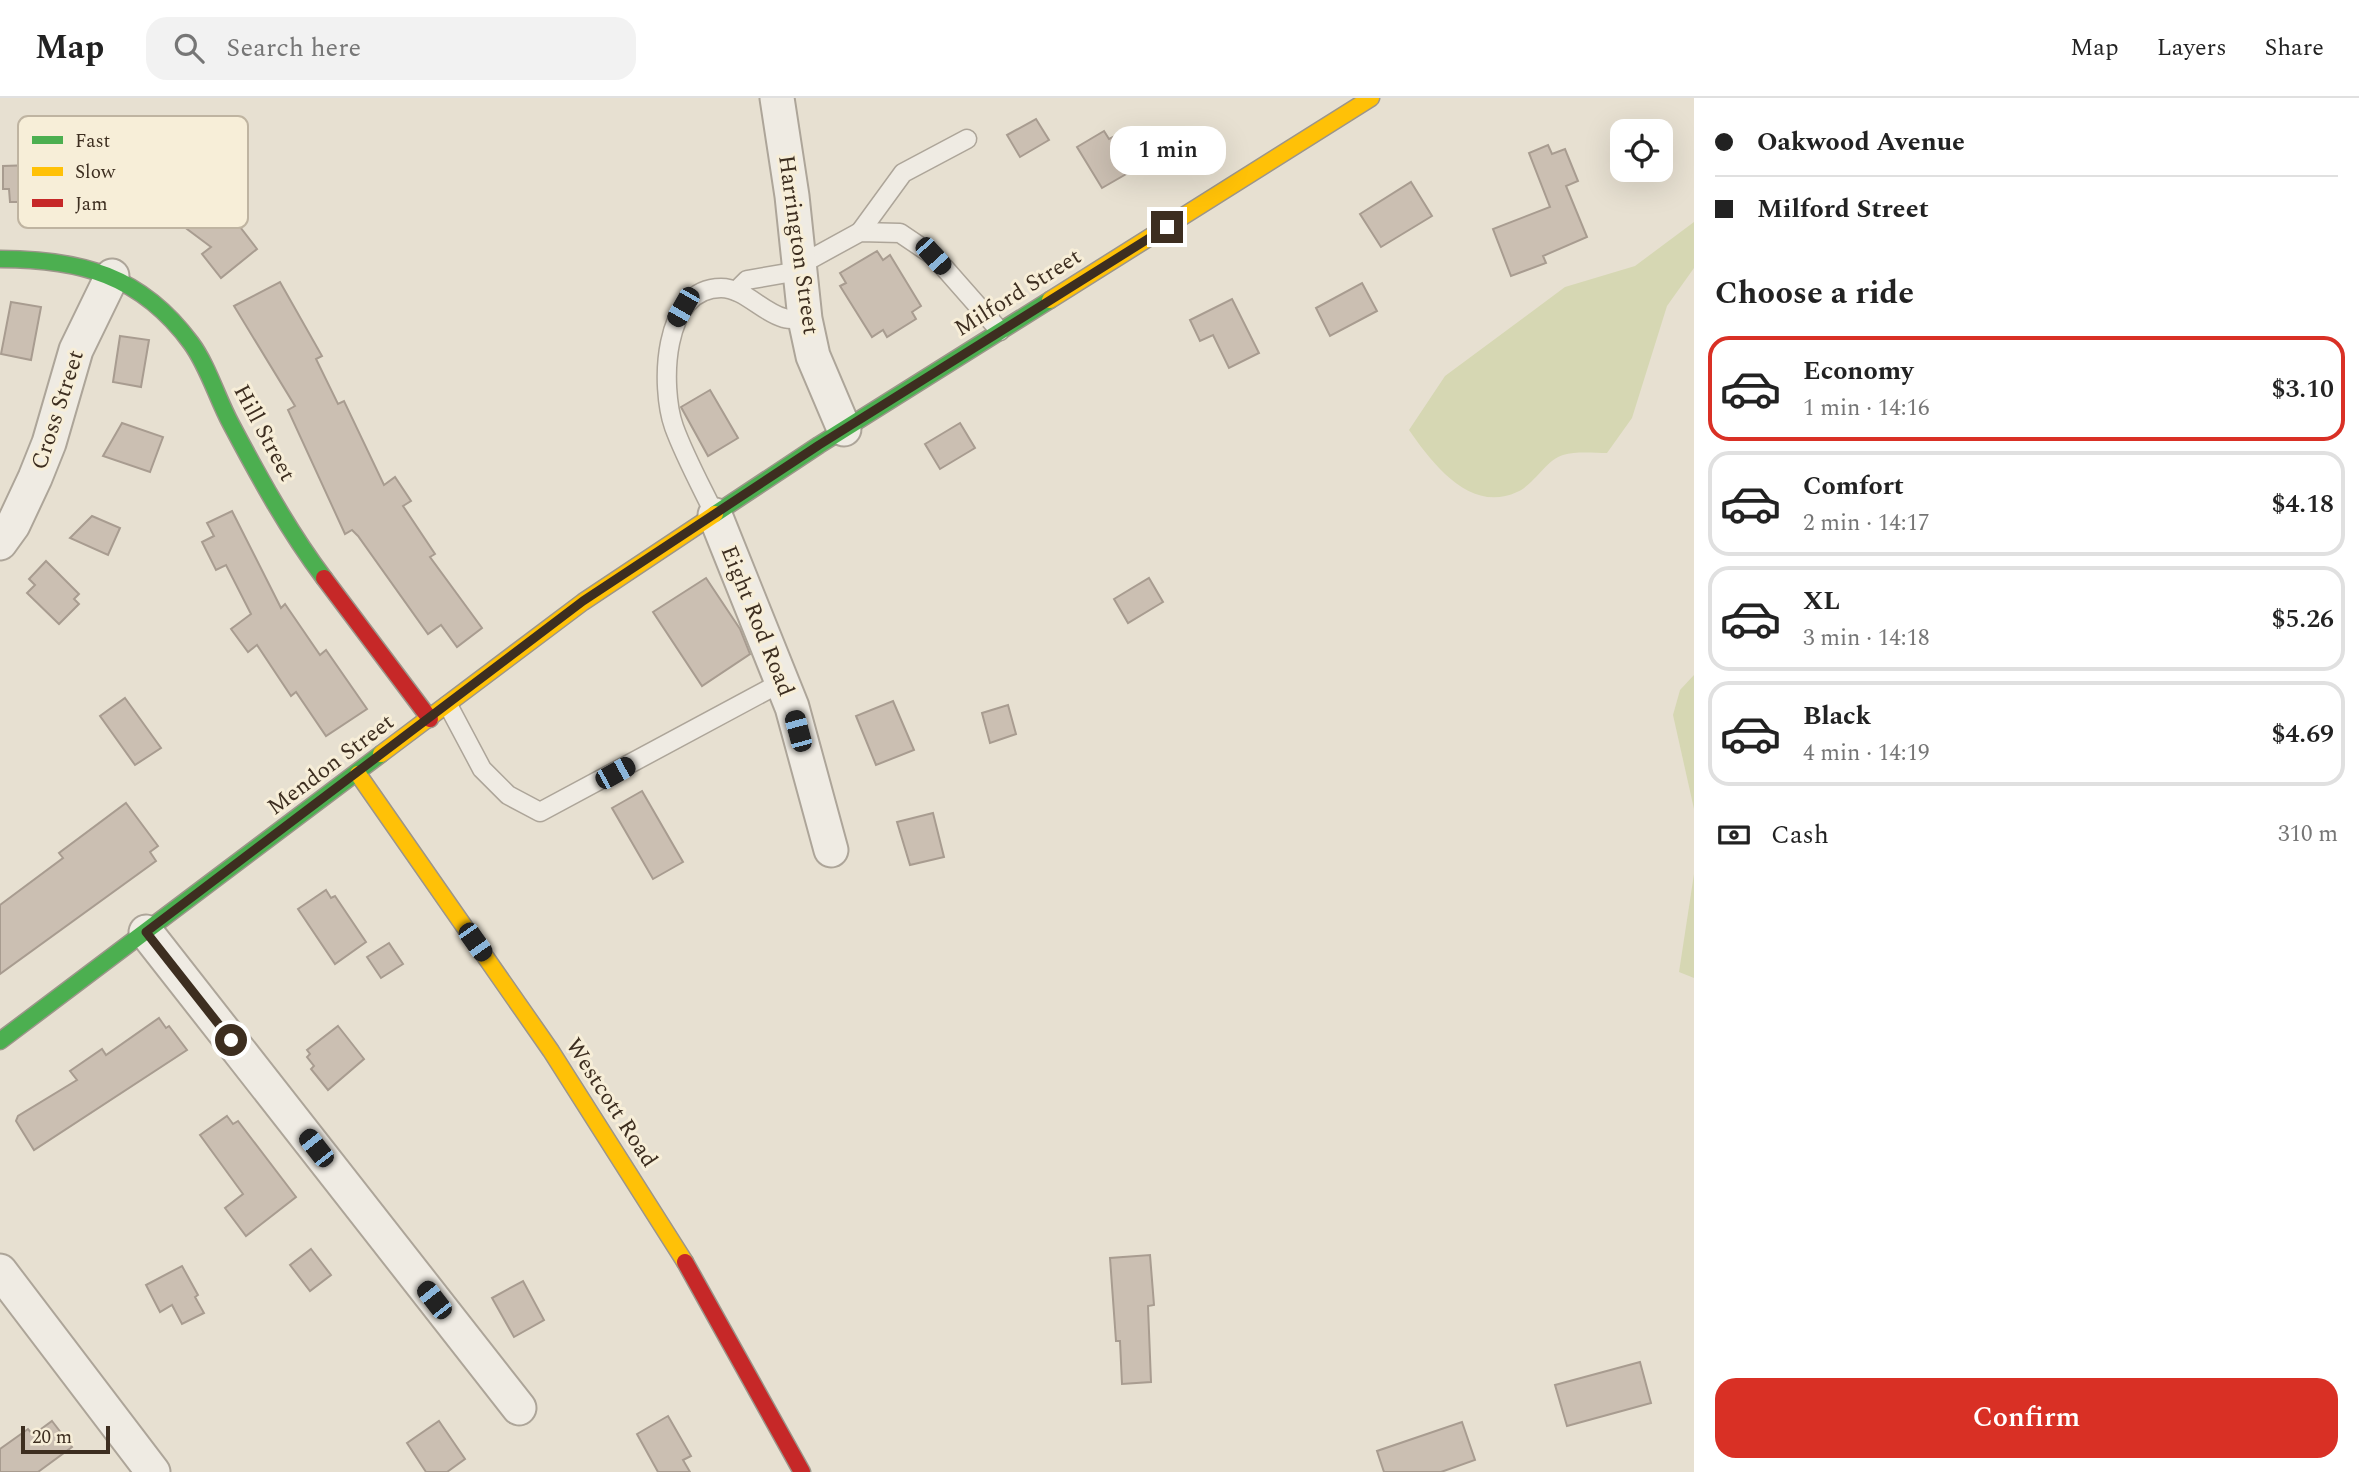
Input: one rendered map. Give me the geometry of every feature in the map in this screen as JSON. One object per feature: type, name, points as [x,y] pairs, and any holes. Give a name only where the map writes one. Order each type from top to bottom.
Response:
[{"type":"main road","name":"Milford Street","points":[[703,522],[844,429],[1371,98]]},
{"type":"main road","name":"Hill Street","points":[[0,259],[41,259],[74,264],[112,275],[138,290],[167,316],[192,344],[230,422],[296,541],[430,719]]},
{"type":"main road","name":"Mendon Street","points":[[0,1041],[358,774],[583,601],[703,522]]},
{"type":"main road","name":"Westcott Road","points":[[358,774],[520,1004],[660,1221],[746,1367],[802,1472]]},
{"type":"street","name":"Harrington Street","points":[[777,98],[792,196],[805,319],[813,356],[844,429]]},
{"type":"street","name":"Cross Street","points":[[0,543],[13,525],[35,478],[49,443],[76,349],[112,275]]},
{"type":"street","name":"Eight Rod Road","points":[[703,522],[792,707],[831,850]]},
{"type":"street","points":[[146,932],[519,1408]]},
{"type":"street","points":[[0,1271],[153,1472]]},
{"type":"lane","points":[[736,291],[747,280],[799,269],[860,232],[903,173],[967,139]]},
{"type":"lane","points":[[860,232],[901,233],[912,240],[933,256],[1000,331]]},
{"type":"lane","points":[[703,522],[667,396],[669,345],[676,320],[692,298],[721,288],[736,291],[784,319],[805,319]]},
{"type":"lane","points":[[448,705],[482,769],[508,795],[540,812],[782,682]]},
{"type":"green space","points":[[1694,222],[1694,268],[1667,306],[1632,418],[1607,453],[1563,455],[1551,462],[1523,489],[1500,497],[1468,491],[1441,470],[1409,430],[1445,376],[1565,287],[1635,266]]},
{"type":"green space","points":[[1694,675],[1694,809],[1673,715],[1680,690]]},
{"type":"green space","points":[[1694,874],[1694,978],[1679,972]]},
{"type":"building","points":[[1036,119],[1049,140],[1020,157],[1007,135]]},
{"type":"building","points":[[1104,131],[1109,139],[1115,136],[1135,169],[1102,188],[1077,147]]},
{"type":"building","points":[[1548,145],[1552,154],[1565,149],[1578,181],[1566,186],[1587,237],[1543,256],[1546,263],[1511,276],[1493,229],[1550,207],[1529,153]]},
{"type":"building","points":[[3,166],[18,166],[18,202],[10,202],[9,189],[3,189]]},
{"type":"building","points":[[1411,182],[1432,216],[1381,247],[1360,214]]},
{"type":"building","points":[[186,228],[241,228],[257,249],[221,278],[202,254],[211,247]]},
{"type":"building","points":[[877,251],[883,260],[890,255],[921,306],[912,312],[916,319],[887,337],[883,330],[872,337],[840,286],[846,283],[840,273]]},
{"type":"building","points":[[280,282],[322,356],[316,359],[338,404],[344,401],[384,485],[395,477],[411,501],[403,506],[435,554],[430,557],[482,628],[457,647],[441,625],[428,634],[358,536],[352,530],[345,534],[288,410],[295,406],[234,306]]},
{"type":"building","points":[[1362,283],[1377,311],[1330,336],[1316,308]]},
{"type":"building","points":[[1232,299],[1259,353],[1229,368],[1213,335],[1200,341],[1190,320]]},
{"type":"building","points":[[11,302],[41,307],[31,360],[1,354]]},
{"type":"building","points":[[120,336],[149,340],[141,387],[113,382]]},
{"type":"building","points":[[710,390],[738,438],[708,456],[681,407]]},
{"type":"building","points":[[122,423],[163,437],[150,472],[103,456]]},
{"type":"building","points":[[960,423],[975,448],[940,469],[925,444]]},
{"type":"building","points":[[232,511],[281,608],[285,604],[320,655],[326,650],[367,709],[326,736],[296,692],[291,696],[257,645],[248,652],[231,629],[251,614],[226,565],[216,570],[202,542],[214,536],[207,523]]},
{"type":"building","points":[[92,516],[120,528],[108,555],[70,538]]},
{"type":"building","points":[[46,561],[79,594],[74,599],[79,604],[59,624],[27,593],[35,585],[29,579]]},
{"type":"building","points":[[706,578],[740,629],[750,654],[702,686],[653,612]]},
{"type":"building","points":[[1149,578],[1163,602],[1128,623],[1114,599]]},
{"type":"building","points":[[125,698],[161,748],[135,765],[100,716]]},
{"type":"building","points":[[893,701],[914,750],[876,765],[856,716]]},
{"type":"building","points":[[1008,705],[1016,734],[990,743],[982,713]]},
{"type":"building","points":[[642,791],[683,862],[653,879],[612,808]]},
{"type":"building","points":[[126,803],[158,846],[150,852],[156,861],[0,974],[0,905],[63,858],[59,853]]},
{"type":"building","points":[[933,813],[944,857],[910,865],[897,822]]},
{"type":"building","points":[[326,890],[331,898],[335,896],[366,942],[335,964],[298,909]]},
{"type":"building","points":[[389,943],[403,964],[381,978],[367,957]]},
{"type":"building","points":[[159,1018],[166,1028],[169,1026],[187,1050],[34,1150],[16,1121],[18,1116],[77,1080],[70,1071],[102,1049],[106,1055]]},
{"type":"building","points":[[338,1026],[364,1059],[328,1090],[311,1069],[314,1066],[307,1057],[310,1054],[307,1050]]},
{"type":"building","points":[[227,1116],[233,1124],[238,1121],[296,1197],[246,1236],[225,1208],[243,1194],[200,1135]]},
{"type":"building","points":[[311,1249],[331,1275],[310,1291],[290,1265]]},
{"type":"building","points":[[1150,1255],[1154,1305],[1148,1306],[1151,1382],[1122,1384],[1110,1258]]},
{"type":"building","points":[[182,1266],[198,1295],[195,1297],[204,1313],[182,1324],[172,1305],[160,1312],[146,1285]]},
{"type":"building","points":[[523,1281],[544,1320],[514,1337],[492,1298]]},
{"type":"building","points":[[1640,1362],[1651,1403],[1567,1426],[1555,1385]]},
{"type":"building","points":[[668,1416],[691,1456],[683,1460],[690,1472],[658,1472],[637,1434]]},
{"type":"building","points":[[52,1421],[72,1447],[38,1472],[0,1472],[0,1449],[28,1429],[33,1435]]},
{"type":"building","points":[[439,1421],[465,1459],[447,1472],[426,1472],[407,1443]]},
{"type":"building","points":[[1462,1422],[1475,1460],[1441,1472],[1384,1472],[1377,1451]]},
{"type":"traffic: fast","points":[[0,259],[57,263],[107,276],[151,301],[172,320],[197,352],[263,483],[324,578]]},
{"type":"traffic: fast","points":[[715,514],[819,445],[1050,300]]},
{"type":"traffic: fast","points":[[0,1041],[381,754]]},
{"type":"traffic: slow","points":[[1050,300],[1371,98]]},
{"type":"traffic: slow","points":[[381,754],[583,602],[715,514]]},
{"type":"traffic: slow","points":[[358,774],[551,1051],[685,1262]]},
{"type":"traffic: jam","points":[[324,578],[430,719]]},
{"type":"traffic: jam","points":[[685,1262],[802,1472]]},
{"type":"route","points":[[231,1040],[146,932],[583,601],[819,445],[1167,227]]}]
